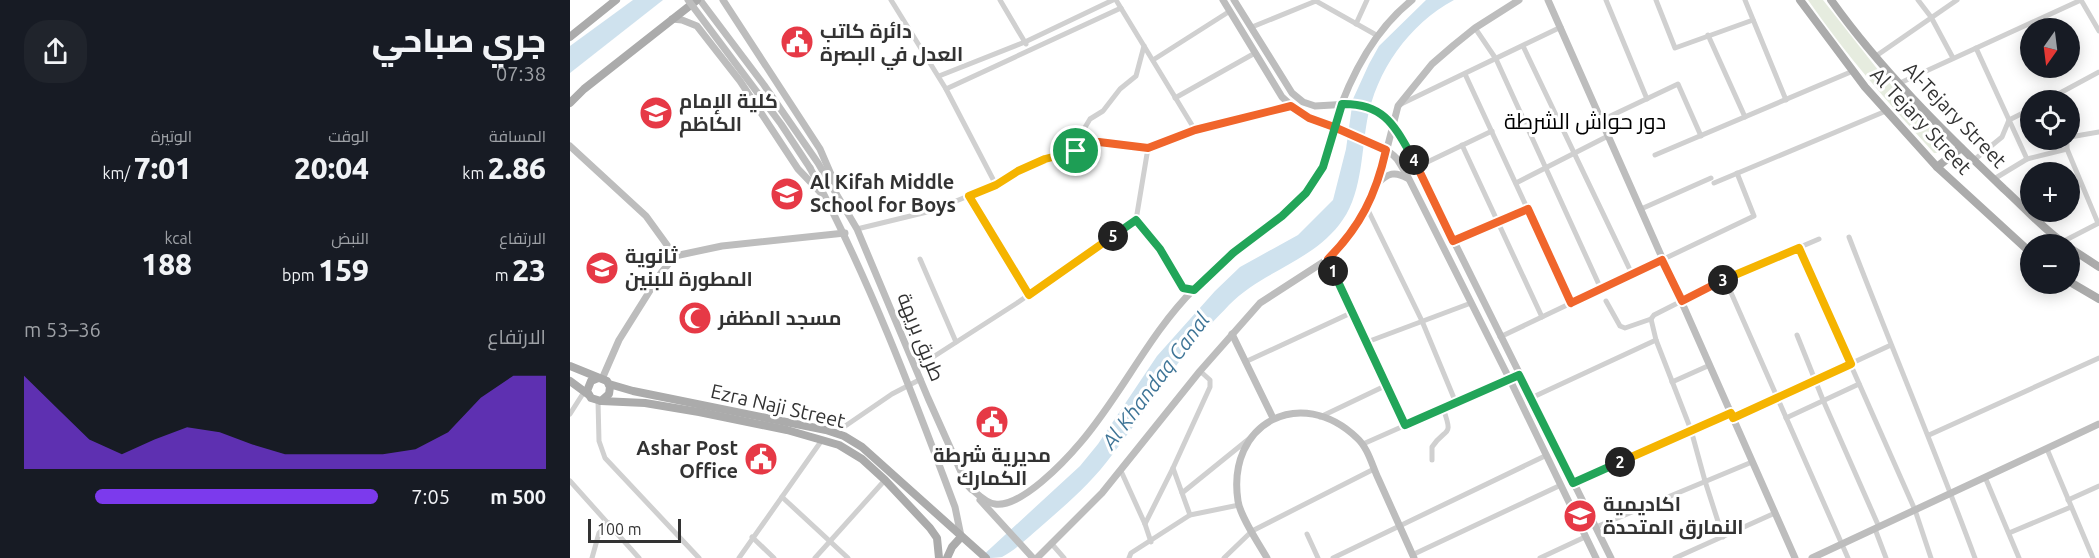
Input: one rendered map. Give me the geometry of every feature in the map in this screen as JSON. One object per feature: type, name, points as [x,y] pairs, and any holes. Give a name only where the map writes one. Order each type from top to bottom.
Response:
[{"type":"main road","points":[[570,37],[616,0]]},
{"type":"main road","name":"طريق بريهة","points":[[688,0],[781,124],[810,168],[845,233],[908,385],[955,507],[962,537]]},
{"type":"main road","points":[[570,103],[584,89],[699,0]]},
{"type":"main road","name":"طريق بريهة","points":[[699,0],[764,85],[837,192],[857,228],[969,487],[1035,558]]},
{"type":"main road","points":[[723,0],[820,149],[835,181],[837,192]]},
{"type":"main road","points":[[1223,0],[1282,98],[1309,118],[1386,150],[1396,158],[1409,179],[1510,380],[1596,558]]},
{"type":"main road","points":[[1234,0],[1297,98],[1315,106],[1346,104],[1379,111],[1392,124],[1417,167],[1611,558]]},
{"type":"main road","points":[[969,487],[994,504],[1018,499],[1043,480],[1083,440],[1145,351],[1194,290],[1233,253],[1282,216],[1306,193],[1323,167],[1334,127],[1346,104],[1356,72],[1378,36],[1412,0]]},
{"type":"main road","points":[[1035,558],[1121,471],[1200,370],[1260,303],[1328,259],[1350,235],[1367,208],[1375,187],[1398,106],[1432,64],[1475,28],[1520,0]]},
{"type":"main road","points":[[1548,0],[1795,558]]},
{"type":"main road","name":"Al Tejary Street","points":[[1800,0],[1853,71],[1936,167],[2020,242]]},
{"type":"main road","name":"Al-Tejary Street","points":[[1831,0],[1876,56],[1961,148],[2054,234]]},
{"type":"main road","points":[[672,19],[697,26],[740,81],[798,169],[827,199]]},
{"type":"main road","points":[[1245,36],[1253,29]]},
{"type":"main road","points":[[570,146],[646,216],[675,255]]},
{"type":"main road","points":[[1936,167],[1961,148]]},
{"type":"main road","points":[[1375,187],[1387,174],[1395,173],[1409,179]]},
{"type":"main road","points":[[570,381],[599,401],[609,394],[603,380],[619,340],[675,255],[722,246],[845,233]]},
{"type":"main road","name":"Al-Tejary Street","points":[[2080,254],[2099,267]]},
{"type":"main road","points":[[2080,288],[2099,299]]},
{"type":"main road","points":[[1232,334],[1273,418]]},
{"type":"main road","name":"Ezra Naji Street","points":[[570,366],[633,391],[835,433],[862,447],[986,558]]},
{"type":"main road","points":[[586,393],[589,384],[603,380]]},
{"type":"main road","name":"Ezra Naji Street","points":[[599,401],[645,403],[692,411],[787,430],[839,445],[856,455],[885,480],[935,534],[939,558]]},
{"type":"main road","points":[[1267,558],[1239,504],[1237,472],[1240,455],[1250,438],[1273,418],[1301,413],[1340,424],[1363,444],[1413,557]]},
{"type":"main road","points":[[1812,558],[2099,424]]},
{"type":"main road","points":[[947,558],[952,547],[962,537]]},
{"type":"street","points":[[891,0],[939,76],[996,185]]},
{"type":"street","points":[[999,0],[1029,50]]},
{"type":"street","points":[[939,76],[1025,42],[1115,0],[1195,130]]},
{"type":"street","points":[[1356,24],[1366,0]]},
{"type":"street","points":[[1606,0],[1647,99]]},
{"type":"street","points":[[1656,0],[1674,48],[1753,20]]},
{"type":"street","points":[[1745,0],[1786,100]]},
{"type":"street","points":[[1918,0],[1931,17],[1953,58]]},
{"type":"street","points":[[1876,56],[1957,0]]},
{"type":"street","points":[[1900,83],[2081,0],[2099,31]]},
{"type":"street","points":[[1253,29],[1314,1],[1319,1],[1378,36]]},
{"type":"street","points":[[946,89],[1121,8]]},
{"type":"street","points":[[1153,60],[1230,11]]},
{"type":"street","points":[[1398,106],[1561,27]]},
{"type":"street","points":[[1475,28],[1496,58],[1601,289]]},
{"type":"street","points":[[1708,35],[1745,117]]},
{"type":"street","points":[[1076,151],[1075,144],[1090,119],[1103,111],[1120,89],[1136,76],[1144,46]]},
{"type":"street","points":[[1523,46],[1632,274]]},
{"type":"street","points":[[1976,48],[2027,159]]},
{"type":"street","points":[[1176,98],[1255,53]]},
{"type":"street","points":[[1655,155],[1853,71]]},
{"type":"street","points":[[2072,90],[2099,72]]},
{"type":"street","points":[[1465,74],[1571,303]]},
{"type":"street","points":[[1602,120],[1678,84],[1701,136]]},
{"type":"street","points":[[857,228],[930,211],[996,185],[1018,171],[1045,159],[1099,142],[1148,148],[1195,130],[1291,106]]},
{"type":"street","points":[[1641,209],[1712,180],[1737,173],[1886,111]]},
{"type":"street","points":[[1974,160],[2001,136],[2009,120],[2020,114]]},
{"type":"street","points":[[1417,167],[1491,131]]},
{"type":"street","points":[[2080,136],[2099,132]]},
{"type":"street","points":[[1516,183],[1608,136]]},
{"type":"street","points":[[1462,145],[1542,317]]},
{"type":"street","points":[[916,368],[1029,295],[1136,220],[1148,148]]},
{"type":"street","points":[[1994,179],[2027,159],[2063,150]]},
{"type":"street","points":[[2067,150],[2098,223],[2080,235]]},
{"type":"street","points":[[1500,337],[1754,216],[1737,173]]},
{"type":"street","points":[[969,196],[1029,295]]},
{"type":"street","points":[[1367,208],[1422,321],[1456,403]]},
{"type":"street","points":[[1453,241],[1528,209]]},
{"type":"street","points":[[1136,220],[1160,249],[1183,288],[1194,290]]},
{"type":"street","points":[[1849,237],[1929,435],[1975,558]]},
{"type":"street","points":[[1606,301],[1623,328],[1651,319],[1654,315],[1725,279],[1819,239]]},
{"type":"street","points":[[1799,248],[1916,510],[1930,558]]},
{"type":"street","points":[[920,259],[956,342]]},
{"type":"street","points":[[1328,259],[1405,425]]},
{"type":"street","points":[[1725,279],[1848,558]]},
{"type":"street","points":[[1367,342],[1471,303]]},
{"type":"street","points":[[1245,362],[1353,312]]},
{"type":"street","points":[[1651,319],[1656,340],[1691,430],[1723,537]]},
{"type":"street","points":[[1797,335],[1877,528],[1886,558]]},
{"type":"street","points":[[1531,398],[1656,340]]},
{"type":"street","points":[[1573,483],[1691,430],[1732,416],[1815,381],[1891,345]]},
{"type":"street","points":[[1929,435],[2099,358]]},
{"type":"street","points":[[1672,382],[1710,365]]},
{"type":"street","points":[[1145,524],[1211,384],[1200,370]]},
{"type":"street","points":[[1363,444],[1519,375]]},
{"type":"street","points":[[835,433],[892,394],[921,379]]},
{"type":"street","points":[[1786,418],[1859,384]]},
{"type":"street","points":[[1320,417],[1387,385]]},
{"type":"street","points":[[570,414],[586,393]]},
{"type":"street","points":[[599,401],[598,434],[605,458],[699,558]]},
{"type":"street","points":[[1432,460],[1432,447],[1449,431],[1450,426],[1443,408]]},
{"type":"street","points":[[1182,493],[1250,438]]},
{"type":"street","points":[[739,558],[822,440]]},
{"type":"street","points":[[2047,448],[2092,556],[2099,550]]},
{"type":"street","points":[[1333,558],[1547,455]]},
{"type":"street","points":[[1596,527],[1752,462]]},
{"type":"street","points":[[1173,468],[1190,515]]},
{"type":"street","points":[[1224,558],[1252,531],[1374,469]]},
{"type":"street","points":[[1121,471],[1145,524],[1150,542]]},
{"type":"street","points":[[1986,477],[2019,558]]},
{"type":"street","points":[[815,558],[885,480]]},
{"type":"street","points":[[570,481],[639,558]]},
{"type":"street","points":[[1413,557],[1561,485]]},
{"type":"street","points":[[2068,500],[2099,486]]},
{"type":"street","points":[[782,498],[848,558]]},
{"type":"street","points":[[1129,558],[1131,553],[1190,515],[1239,504]]},
{"type":"street","points":[[2009,533],[2071,507]]},
{"type":"street","points":[[1675,558],[1775,513]]},
{"type":"street","points":[[592,558],[599,533],[609,523]]},
{"type":"street","points":[[1307,534],[1318,558]]},
{"type":"street","points":[[752,537],[774,558]]},
{"type":"street","points":[[1540,558],[1586,537]]},
{"type":"street","points":[[1051,543],[1064,558]]},
{"type":"street","points":[[1346,552],[1349,558]]},
{"type":"shaded area","points":[[1808,0],[1823,0],[1882,75],[1944,142],[1941,153],[1934,153],[1884,98]]},
{"type":"water","points":[[633,0],[663,0],[570,73],[570,46]]},
{"type":"water","name":"Al Khandaq Canal","points":[[1426,0],[1454,0],[1423,22],[1409,36],[1397,51],[1378,84],[1367,121],[1356,189],[1347,214],[1339,225],[1314,248],[1256,284],[1229,305],[1192,345],[1105,465],[1072,499],[1007,554],[1002,557],[980,558],[1080,466],[1098,444],[1157,356],[1215,291],[1240,267],[1298,235],[1333,200],[1346,149],[1353,99],[1369,64],[1379,46]]},
{"type":"place","name":"دائرة كاتب العدل في البصرة","points":[[797,42]]},
{"type":"place","name":"كلية الإمام الكاظم","points":[[656,113]]},
{"type":"place","name":"Al Kifah Middle School for Boys","points":[[787,194]]},
{"type":"place","name":"ثانوية المطورة للبنين","points":[[602,268]]},
{"type":"place","name":"مسجد المظفر","points":[[695,318]]},
{"type":"place","name":"مديرية شرطة الكمارك","points":[[992,422]]},
{"type":"place","name":"Ashar Post Office","points":[[761,459]]},
{"type":"place","name":"اكاديمية النمارق المتحدة","points":[[1580,516]]},
{"type":"district","name":"دور حواش الشرطة","points":[[1585,121]]},
{"type":"route","points":[[1076,151],[1045,159],[1018,171],[996,185],[969,196],[1029,295],[1136,220],[1160,249],[1183,288],[1194,290],[1233,253],[1282,216],[1306,193],[1323,167],[1334,127],[1342,104],[1350,104],[1379,111],[1387,117],[1417,167],[1453,241],[1528,209],[1571,303],[1662,260],[1682,301],[1725,279],[1799,248],[1851,364],[1733,418],[1731,413],[1573,483],[1519,375],[1405,425],[1328,259],[1350,235],[1367,208],[1382,168],[1386,150],[1334,127],[1309,118],[1291,106],[1195,130],[1148,148],[1099,142],[1076,151]]}]
